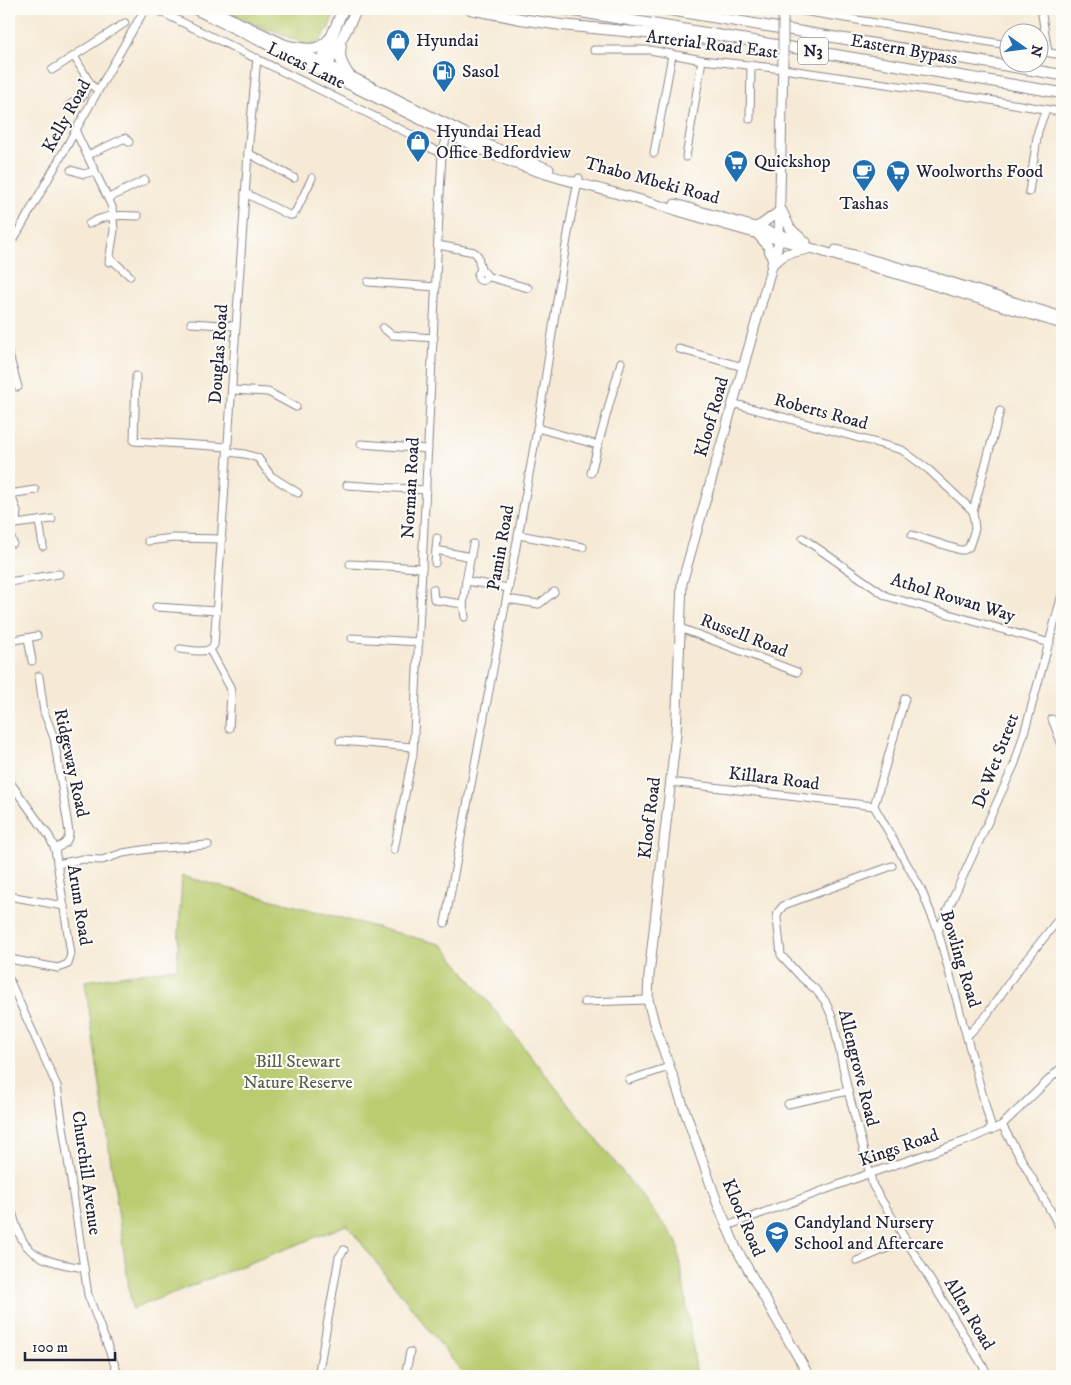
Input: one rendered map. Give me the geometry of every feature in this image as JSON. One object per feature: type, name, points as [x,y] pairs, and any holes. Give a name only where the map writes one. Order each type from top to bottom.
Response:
[{"type":"highway","points":[[343,9],[340,29],[340,58],[350,77]]},
{"type":"highway","points":[[284,45],[304,49],[320,47],[340,29],[357,9]]},
{"type":"highway","points":[[470,9],[561,25],[686,37],[759,41]]},
{"type":"highway","name":"Eastern Bypass","points":[[563,9],[1062,94]]},
{"type":"highway","name":"Eastern Bypass","points":[[664,9],[1062,75]]},
{"type":"highway","points":[[323,67],[340,29]]},
{"type":"main road","name":"Thabo Mbeki Road","points":[[194,9],[323,67],[449,130],[565,176],[934,281],[1011,306]]},
{"type":"main road","name":"Thabo Mbeki Road","points":[[211,9],[284,45],[323,67],[350,77],[499,158],[528,168],[565,176]]},
{"type":"main road","name":"Kloof Road","points":[[783,9],[780,238],[742,367],[685,571],[681,592],[676,734],[649,975],[648,1000],[669,1067],[717,1202],[736,1248],[809,1376]]},
{"type":"main road","points":[[781,208],[790,228],[808,245],[786,254],[772,263],[768,246],[756,231],[781,208]]},
{"type":"main road","points":[[1011,306],[1062,317]]},
{"type":"main road","points":[[1011,306],[1062,324]]},
{"type":"street","name":"Kelly Road","points":[[15,237],[145,9]]},
{"type":"street","name":"Lucas Lane","points":[[155,9],[416,137],[428,147],[442,153]]},
{"type":"street","points":[[791,9],[998,44]]},
{"type":"street","points":[[1040,9],[1042,22]]},
{"type":"street","points":[[52,70],[125,24]]},
{"type":"street","name":"Arterial Road East","points":[[594,50],[650,50],[702,60],[783,69],[1062,112]]},
{"type":"street","points":[[1048,52],[1062,55]]},
{"type":"street","points":[[654,153],[672,55]]},
{"type":"street","points":[[74,56],[91,85],[98,90]]},
{"type":"street","name":"Douglas Road","points":[[210,650],[214,645],[217,611],[245,193],[257,58]]},
{"type":"street","points":[[686,157],[702,60]]},
{"type":"street","points":[[750,119],[751,66]]},
{"type":"street","points":[[68,106],[83,96],[89,81]]},
{"type":"street","points":[[1029,192],[1038,131],[1046,109]]},
{"type":"street","name":"Norman Road","points":[[394,850],[413,747],[442,153],[449,130]]},
{"type":"street","points":[[76,132],[109,198],[114,215],[110,260],[130,276]]},
{"type":"street","points":[[88,155],[124,138],[130,142]]},
{"type":"street","points":[[248,153],[294,178]]},
{"type":"street","points":[[71,170],[84,174],[95,171]]},
{"type":"street","points":[[245,193],[289,215],[296,211],[312,178]]},
{"type":"street","points":[[109,198],[145,180]]},
{"type":"street","name":"Pamin Road","points":[[445,924],[538,428],[560,276],[578,180]]},
{"type":"street","points":[[89,224],[97,219],[114,215],[138,216]]},
{"type":"street","points":[[438,245],[474,252],[478,256],[483,274],[528,288]]},
{"type":"street","points":[[368,282],[436,287]]},
{"type":"street","points":[[191,323],[236,326]]},
{"type":"street","points":[[383,328],[392,335],[434,338]]},
{"type":"street","points":[[679,349],[742,367]]},
{"type":"street","points":[[9,355],[18,387]]},
{"type":"street","points":[[591,473],[621,362]]},
{"type":"street","points":[[136,376],[134,441],[228,450],[258,458],[272,476],[298,493]]},
{"type":"street","points":[[232,390],[268,392],[296,407]]},
{"type":"street","name":"Roberts Road","points":[[732,403],[902,450],[929,470],[973,511]]},
{"type":"street","points":[[912,535],[960,550],[967,550],[974,534],[973,511],[1000,411]]},
{"type":"street","points":[[538,428],[598,445]]},
{"type":"street","points":[[361,444],[428,449]]},
{"type":"street","points":[[347,485],[426,490]]},
{"type":"street","points":[[35,490],[10,496],[17,511],[13,525],[52,519]]},
{"type":"street","points":[[39,521],[43,546]]},
{"type":"street","points":[[9,533],[13,543]]},
{"type":"street","points":[[518,536],[583,547]]},
{"type":"street","points":[[148,540],[173,538],[222,539]]},
{"type":"street","points":[[435,562],[437,538]]},
{"type":"street","name":"Athol Rowan Way","points":[[803,538],[886,596],[1050,643]]},
{"type":"street","points":[[465,617],[463,604],[473,544]]},
{"type":"street","points":[[436,550],[471,556]]},
{"type":"street","points":[[350,564],[422,568]]},
{"type":"street","points":[[9,582],[59,574]]},
{"type":"street","points":[[466,581],[509,588]]},
{"type":"street","points":[[433,589],[434,599],[436,600],[463,604]]},
{"type":"street","points":[[507,599],[539,604],[554,592]]},
{"type":"street","name":"De Wet Street","points":[[938,931],[1014,763],[1050,643],[1062,595]]},
{"type":"street","points":[[156,607],[217,611]]},
{"type":"street","name":"Russell Road","points":[[680,628],[797,672]]},
{"type":"street","points":[[9,641],[37,636]]},
{"type":"street","points":[[28,638],[32,662]]},
{"type":"street","points":[[352,638],[419,642]]},
{"type":"street","points":[[180,649],[210,650],[230,687],[229,728]]},
{"type":"street","name":"Ridgeway Road","points":[[38,676],[44,712],[54,738],[69,832],[65,844],[55,849]]},
{"type":"street","points":[[874,806],[905,698]]},
{"type":"street","points":[[1052,720],[1062,746]]},
{"type":"street","points":[[340,741],[413,747]]},
{"type":"street","points":[[9,781],[49,836],[55,849]]},
{"type":"street","name":"Killara Road","points":[[670,782],[874,806]]},
{"type":"street","name":"Bowling Road","points":[[874,806],[921,889],[938,931],[992,1130]]},
{"type":"street","points":[[57,864],[84,859],[102,860],[123,853],[149,849],[208,845]]},
{"type":"street","name":"Arum Road","points":[[9,959],[58,968],[68,964],[71,954],[55,849]]},
{"type":"street","name":"Allengrove Road","points":[[866,1163],[848,1091],[834,1019],[825,1001],[816,990],[781,955],[777,918],[778,912],[784,905],[892,866]]},
{"type":"street","points":[[9,896],[64,906]]},
{"type":"street","points":[[967,1036],[980,1022],[983,1014],[990,1009],[1062,915]]},
{"type":"street","name":"Churchill Avenue","points":[[9,979],[57,1086],[91,1304],[119,1376]]},
{"type":"street","points":[[584,1002],[648,1000]]},
{"type":"street","points":[[629,1080],[669,1067]]},
{"type":"street","name":"Kings Road","points":[[727,1226],[992,1130],[1002,1125],[1062,1067]]},
{"type":"street","points":[[788,1104],[848,1091]]},
{"type":"street","points":[[1002,1125],[1062,1231]]},
{"type":"street","name":"Allen Road","points":[[866,1163],[868,1174],[877,1194],[989,1376]]},
{"type":"street","points":[[9,1200],[21,1238],[31,1250],[40,1256],[84,1268]]},
{"type":"street","points":[[858,1260],[906,1240]]},
{"type":"street","points":[[318,1376],[339,1257],[344,1250]]},
{"type":"street","points":[[405,1376],[410,1352]]},
{"type":"green space","points":[[222,9],[336,9],[329,27],[318,43],[308,46]]},
{"type":"green space","name":"Bill Stewart Nature Reserve","points":[[182,876],[443,945],[677,1241],[697,1376],[465,1376],[347,1225],[132,1309],[85,981],[177,968]]},
{"type":"place","name":"Hyundai","points":[[398,62]]},
{"type":"place","name":"Sasol","points":[[444,93]]},
{"type":"place","name":"Hyundai Head Office Bedfordview","points":[[418,163]]},
{"type":"place","name":"Quickshop","points":[[736,183]]},
{"type":"place","name":"Tashas","points":[[864,192]]},
{"type":"place","name":"Woolworths Food","points":[[898,193]]},
{"type":"place","name":"Candyland Nursery School and Aftercare","points":[[777,1254]]}]
